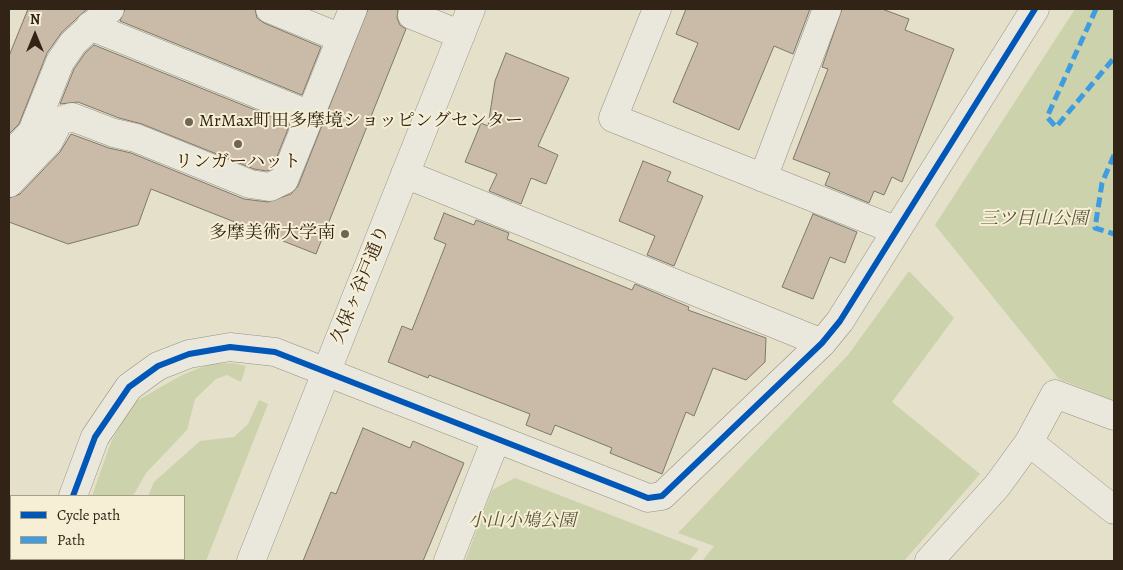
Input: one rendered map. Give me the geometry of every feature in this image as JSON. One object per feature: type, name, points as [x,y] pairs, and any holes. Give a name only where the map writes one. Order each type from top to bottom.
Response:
[{"type":"street","points":[[9,157],[32,132],[52,79],[73,43],[110,9]]},
{"type":"street","points":[[270,9],[341,38]]},
{"type":"street","points":[[9,182],[49,141],[59,121],[72,117],[114,134],[136,138],[250,184],[270,187],[284,180],[353,9]]},
{"type":"street","name":"久保ヶ谷戸通り","points":[[251,561],[471,9]]},
{"type":"street","points":[[657,9],[613,118],[895,230]]},
{"type":"street","points":[[763,178],[827,9]]},
{"type":"street","points":[[73,495],[95,437],[129,387],[158,366],[189,354],[230,347],[275,352],[648,498],[662,496],[822,343],[840,321],[895,230],[1035,9]]},
{"type":"street","points":[[412,15],[461,35]]},
{"type":"street","points":[[90,26],[310,114]]},
{"type":"street","points":[[52,79],[56,89],[63,98],[74,105],[116,122],[136,138]]},
{"type":"street","points":[[405,174],[822,343]]},
{"type":"street","points":[[929,561],[997,486],[1029,442],[1055,394],[1114,416]]},
{"type":"street","points":[[448,561],[496,439]]},
{"type":"street","points":[[1029,442],[1114,510]]},
{"type":"green space","name":"三ツ目山公園","points":[[1075,9],[1114,9],[1114,401],[1059,379],[935,225]]},
{"type":"green space","points":[[909,271],[954,318],[892,402],[980,474],[904,561],[702,561],[714,546],[678,533],[848,355]]},
{"type":"green space","points":[[233,363],[246,366],[241,382],[227,375],[216,379],[195,399],[187,430],[146,473],[134,495],[92,495],[111,442],[133,403],[182,375],[210,364]]},
{"type":"green space","points":[[259,400],[268,404],[206,561],[120,561],[185,560],[185,495],[148,495],[154,482],[200,441],[234,437],[248,424]]},
{"type":"green space","name":"小山小鳩公園","points":[[515,478],[699,549],[689,561],[465,561],[492,490]]},
{"type":"building","points":[[28,9],[87,9],[62,32],[47,53],[19,124],[9,134],[9,56]]},
{"type":"building","points":[[125,9],[255,9],[257,18],[264,23],[321,47],[302,95],[120,21]]},
{"type":"building","points":[[368,9],[398,9],[397,18],[400,25],[406,29],[316,254],[151,189],[138,225],[68,244],[9,222],[9,198],[20,194],[60,152],[71,134],[109,148],[131,153],[244,199],[268,202],[291,194],[298,186]]},
{"type":"building","points":[[686,9],[810,9],[793,54],[774,46],[739,130],[673,102],[698,43],[676,34]]},
{"type":"building","points":[[842,9],[882,9],[909,19],[905,30],[954,49],[902,182],[892,177],[884,195],[874,191],[869,203],[825,185],[830,173],[793,159],[828,69],[822,67]]},
{"type":"building","points":[[94,45],[290,124],[272,169],[267,171],[254,169],[142,124],[119,118],[78,102],[60,104],[74,69],[85,53]]},
{"type":"building","points":[[506,53],[569,78],[538,146],[558,155],[546,184],[531,178],[521,204],[489,191],[497,174],[465,162],[481,123],[488,126],[495,81]]},
{"type":"building","points":[[643,161],[671,172],[667,181],[703,196],[674,266],[647,255],[655,236],[619,221]]},
{"type":"building","points":[[444,213],[474,225],[476,220],[509,233],[507,239],[632,290],[635,284],[689,307],[688,310],[766,338],[765,362],[746,380],[713,368],[694,416],[686,412],[662,474],[610,453],[612,448],[555,425],[551,435],[526,425],[530,414],[429,375],[428,378],[388,362],[402,326],[412,330],[446,244],[434,239]]},
{"type":"building","points":[[813,214],[857,232],[845,263],[830,257],[813,299],[782,287]]},
{"type":"building","points":[[363,428],[410,448],[413,441],[464,463],[423,561],[303,561],[331,492],[336,494]]},
{"type":"marked path","points":[[1096,9],[1047,117],[1056,127],[1114,58]]},
{"type":"marked path","points":[[1114,155],[1102,183],[1095,228],[1114,234]]},
{"type":"cycle path","points":[[73,495],[95,437],[129,387],[158,366],[189,354],[230,347],[275,352],[648,498],[662,496],[822,343],[840,321],[1035,9]]},
{"type":"place","name":"MrMax町田多摩境ショッピングセンター","points":[[189,122]]},
{"type":"place","name":"リンガーハット","points":[[238,144]]},
{"type":"place","name":"多摩美術大学南","points":[[345,234]]}]
